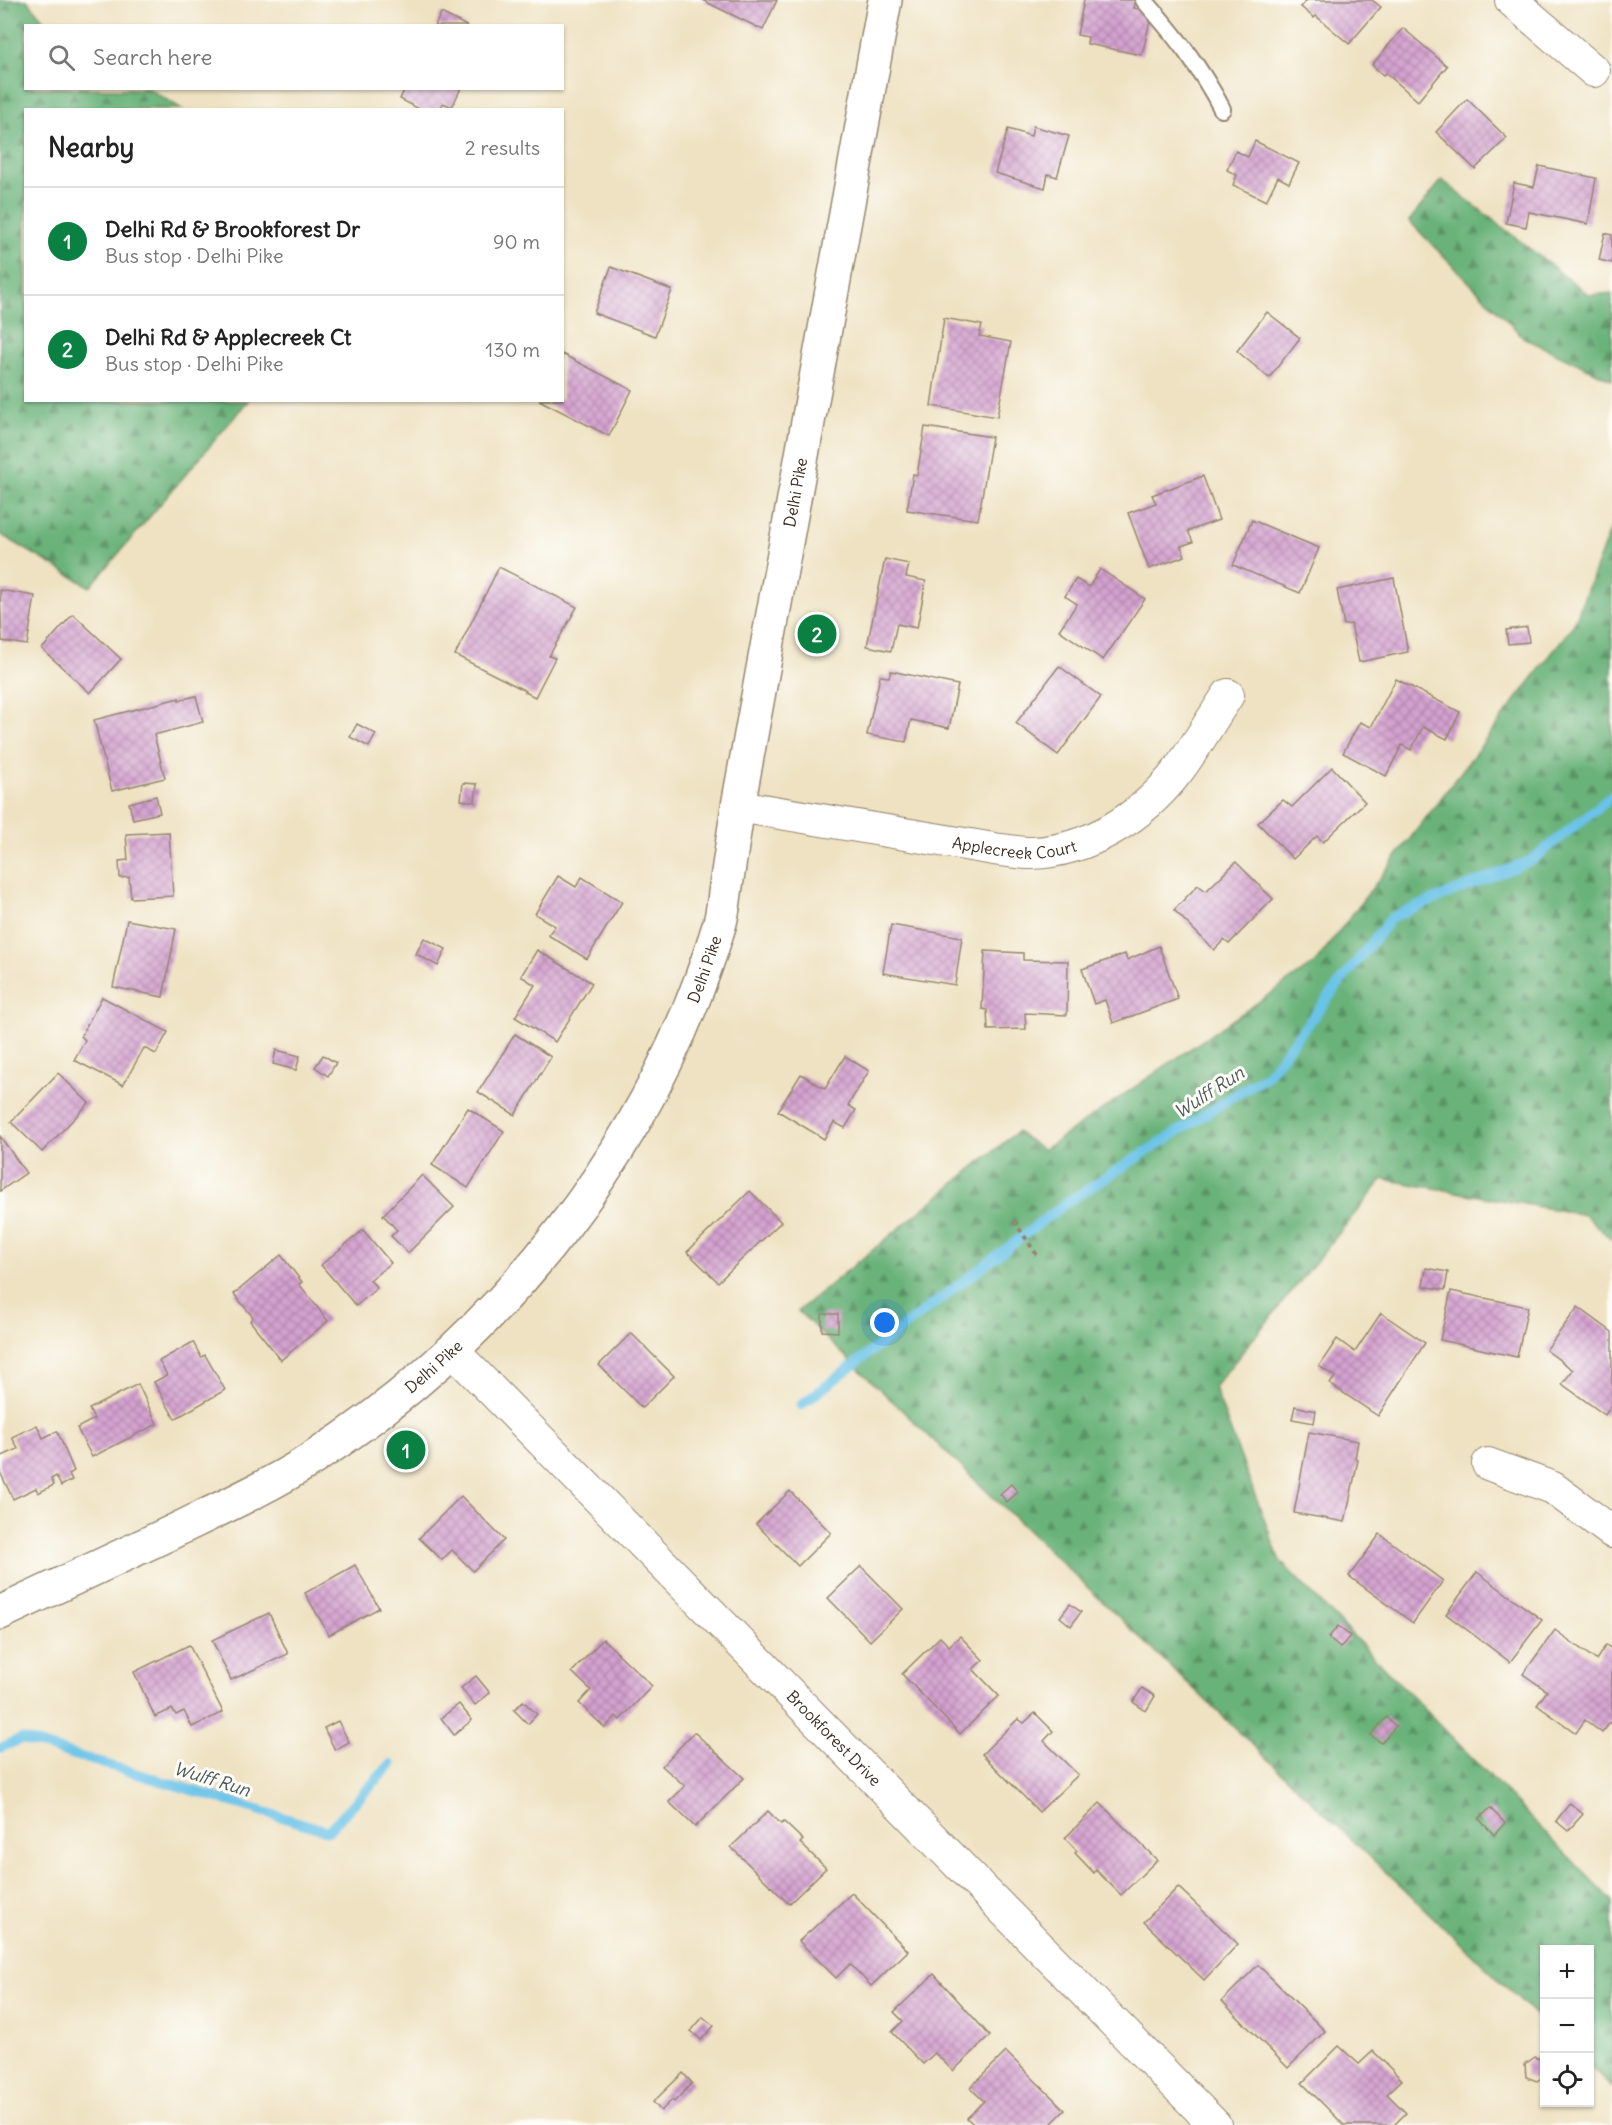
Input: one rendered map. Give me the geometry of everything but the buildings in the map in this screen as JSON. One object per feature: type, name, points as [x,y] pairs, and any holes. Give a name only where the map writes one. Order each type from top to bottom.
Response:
[{"type":"street","name":"Delhi Pike","points":[[0,1613],[247,1496],[312,1459],[390,1405],[478,1327],[546,1252],[606,1170],[657,1081],[692,1004],[720,923],[738,806],[885,0]]},
{"type":"street","points":[[1511,0],[1594,71]]},
{"type":"street","name":"Applecreek Court","points":[[738,806],[1000,850],[1032,853],[1064,849],[1094,839],[1134,815],[1176,773],[1228,695]]},
{"type":"street","name":"Brookforest Drive","points":[[453,1351],[1215,2125]]},
{"type":"street","points":[[1488,1464],[1553,1488],[1612,1532]]},
{"type":"lane","points":[[1144,0],[1182,44],[1207,80],[1222,109]]},
{"type":"path","points":[[1014,1221],[1039,1257]]},
{"type":"green space","points":[[0,0],[27,0],[47,24],[24,24],[24,90],[151,90],[180,108],[24,108],[24,402],[247,402],[90,587],[0,534]]},
{"type":"green space","points":[[1442,180],[1589,295],[1612,293],[1612,380],[1524,338],[1409,221]]},
{"type":"green space","points":[[1612,525],[1612,1240],[1585,1215],[1383,1179],[1214,1387],[1280,1561],[1612,1901],[1612,2087],[1594,2070],[1594,1945],[1540,1945],[1540,2019],[798,1311],[1017,1132],[1043,1150],[1315,963],[1574,624]]},
{"type":"waterway","name":"Wulff Run","points":[[801,1405],[1069,1201],[1267,1075],[1392,917],[1532,860],[1612,796]]},
{"type":"waterway","name":"Wulff Run","points":[[0,1748],[21,1739],[328,1831],[391,1764]]},
{"type":"place","name":"Delhi Rd & Applecreek Ct","points":[[817,634]]},
{"type":"place","name":"Delhi Rd & Brookforest Dr","points":[[406,1450]]}]
